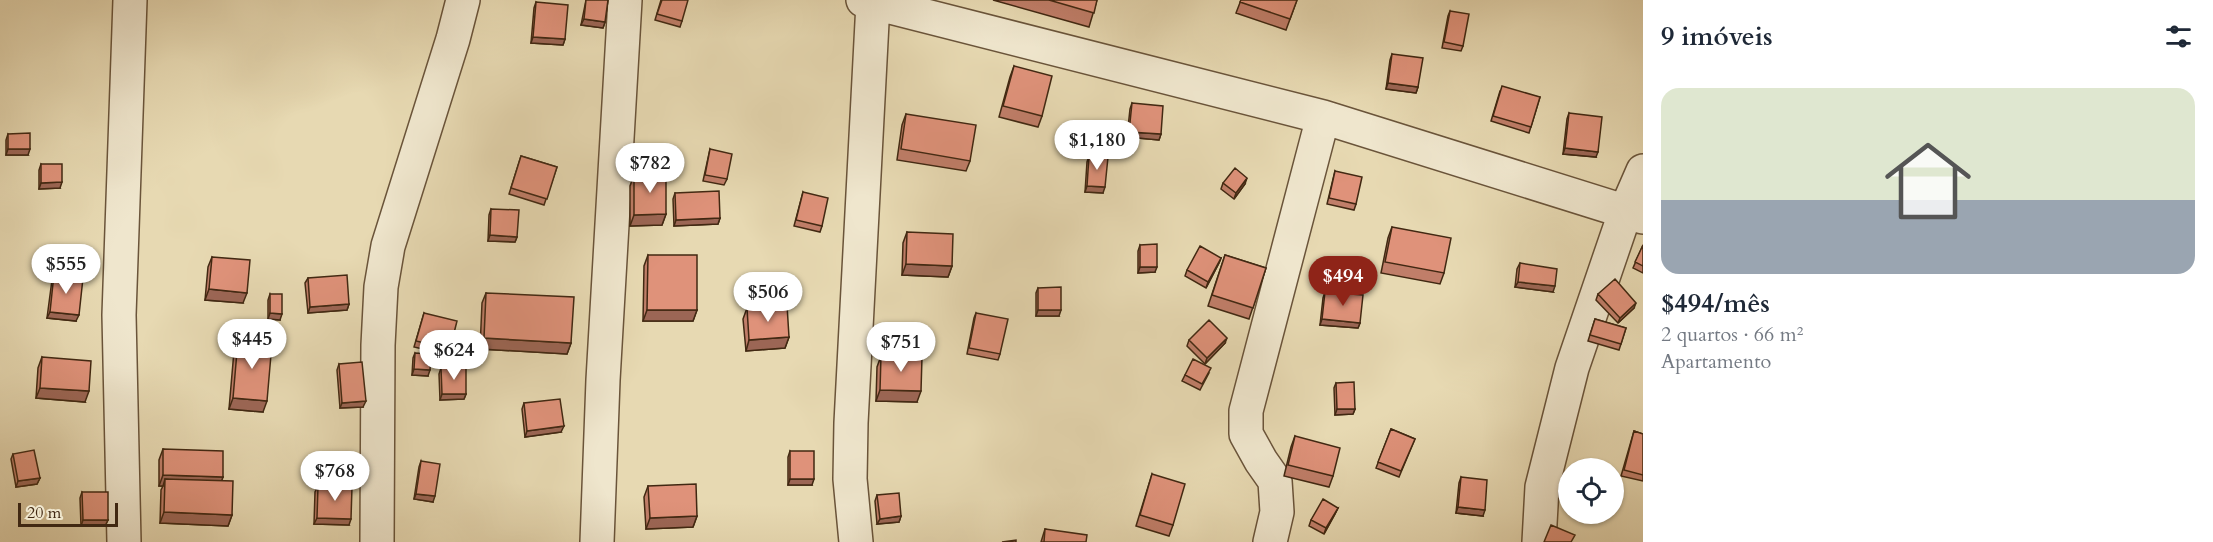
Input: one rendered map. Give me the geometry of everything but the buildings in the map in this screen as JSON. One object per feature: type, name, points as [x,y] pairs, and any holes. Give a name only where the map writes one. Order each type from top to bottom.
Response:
[{"type":"street","points":[[124,542],[119,315],[130,0]]},
{"type":"street","points":[[377,542],[378,345],[381,287],[388,246],[453,39],[463,0]]},
{"type":"street","points":[[597,542],[603,380],[625,0]]},
{"type":"street","points":[[856,542],[850,479],[850,423],[868,1],[1323,117],[1634,213]]},
{"type":"street","points":[[1270,542],[1277,512],[1275,481],[1246,434],[1246,411],[1323,117]]},
{"type":"street","points":[[1539,542],[1542,487],[1572,368],[1634,213],[1643,171]]}]
